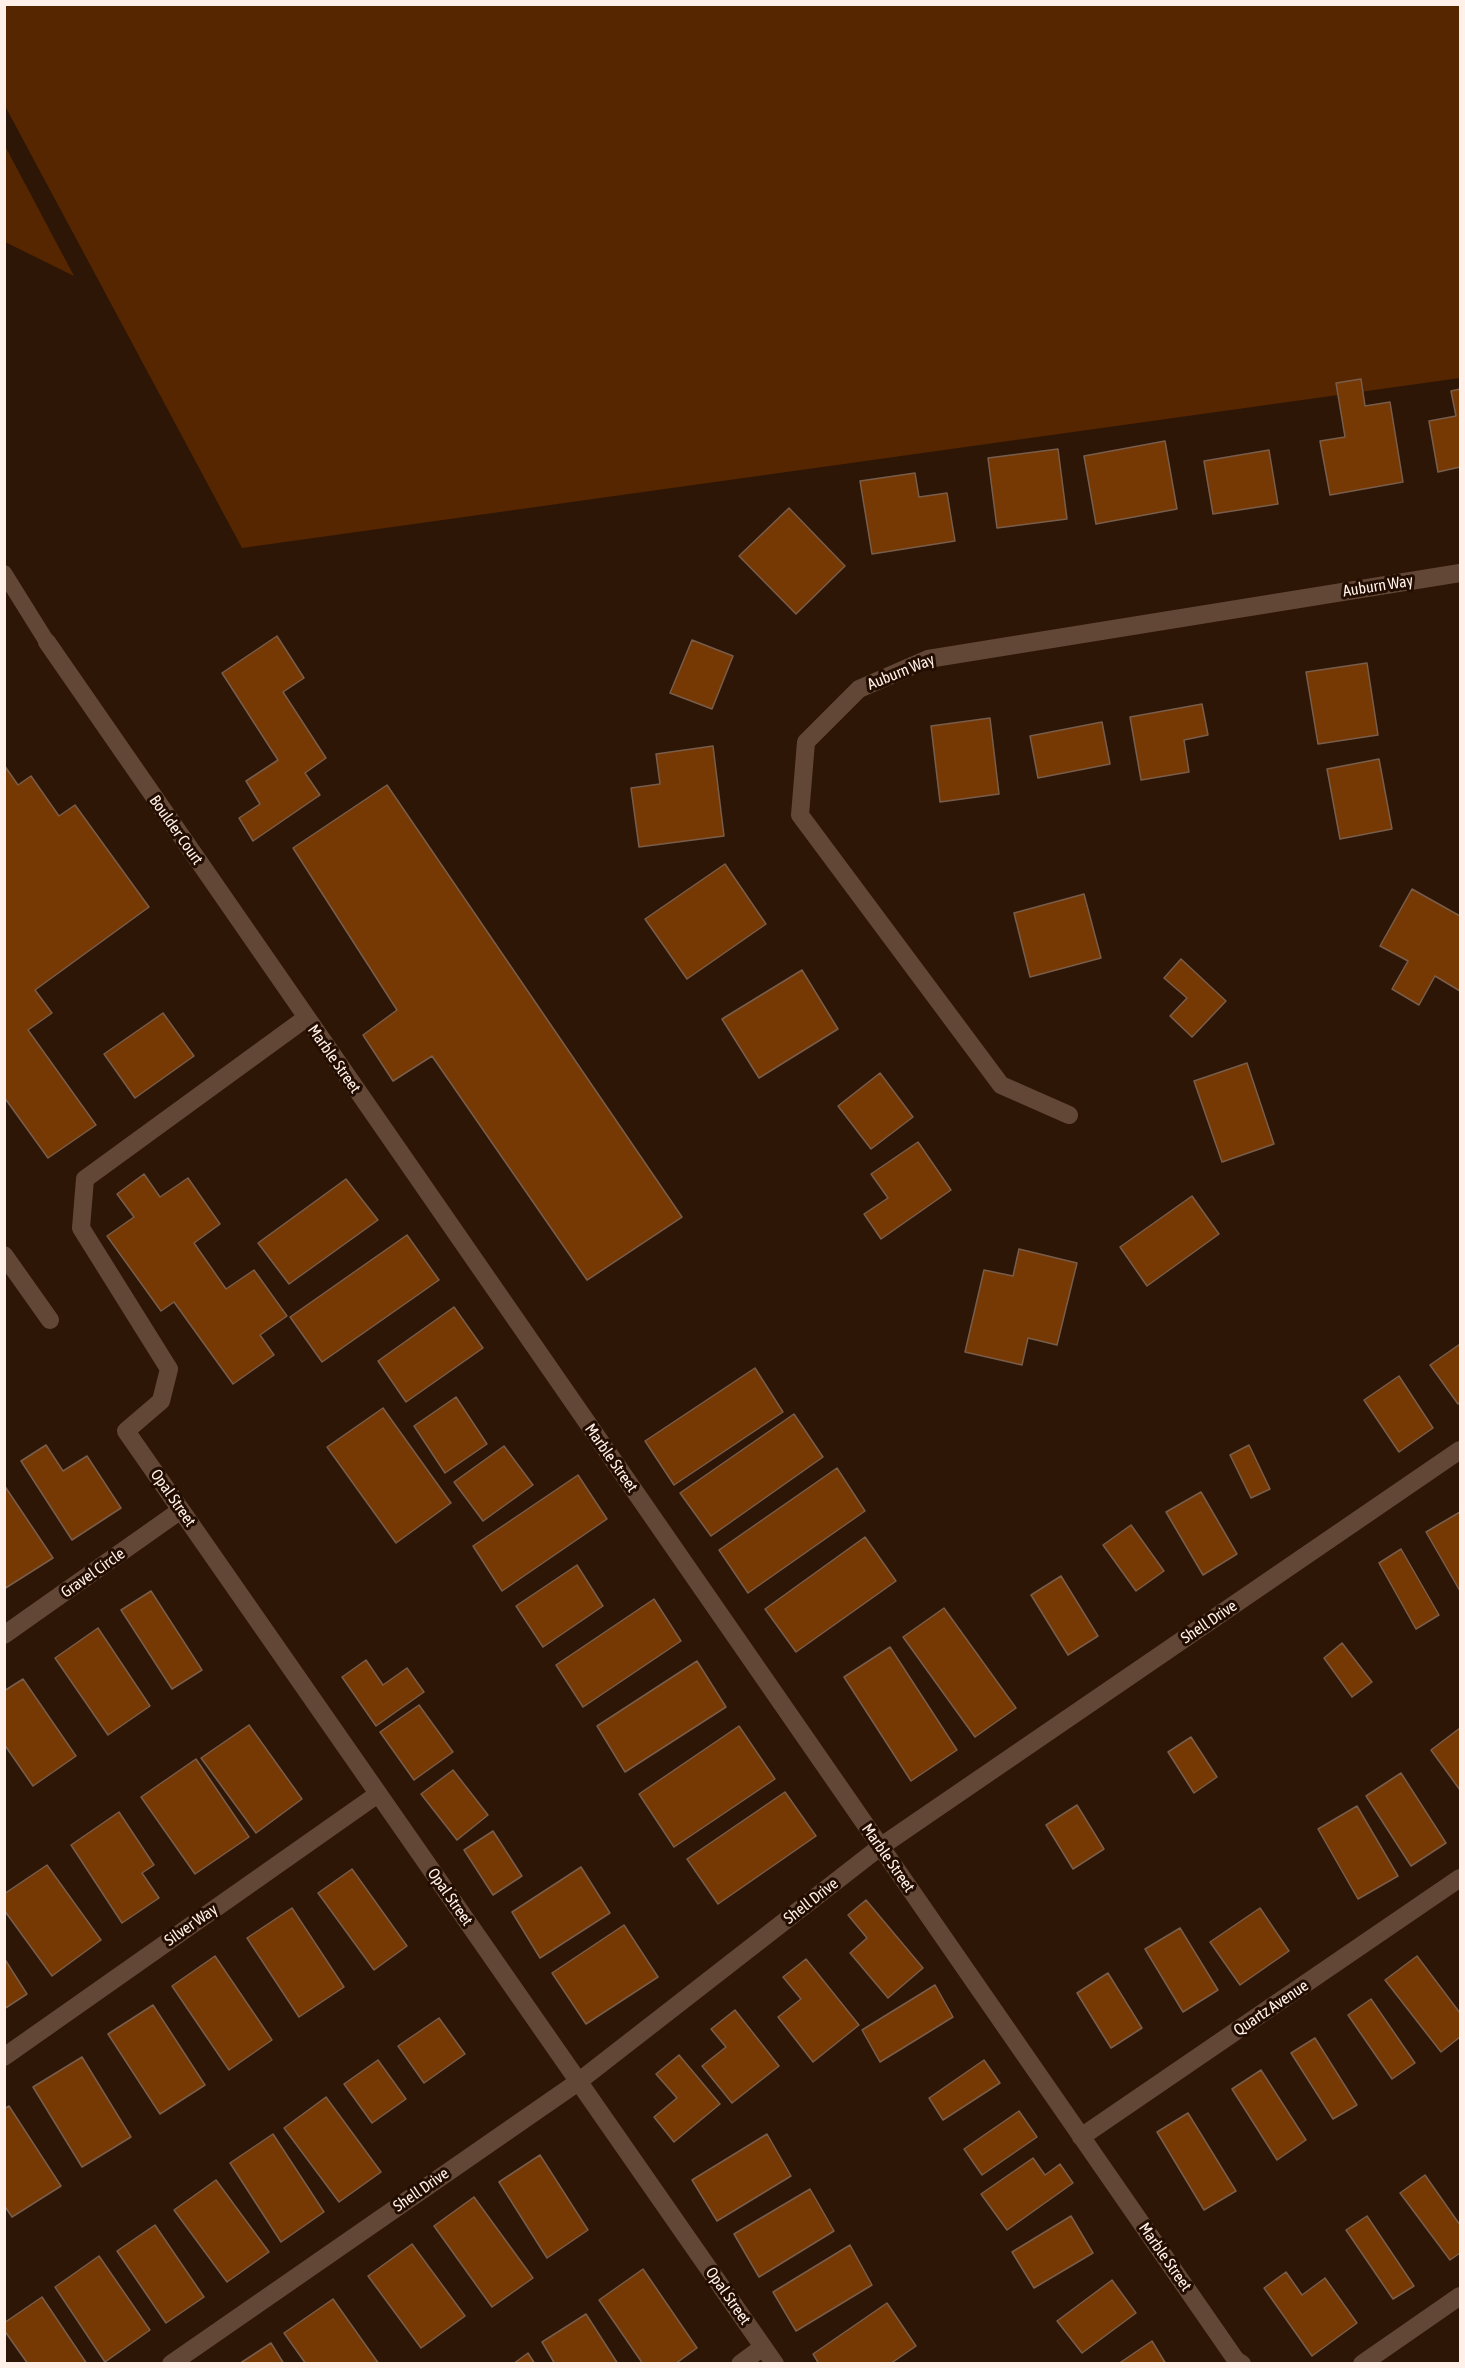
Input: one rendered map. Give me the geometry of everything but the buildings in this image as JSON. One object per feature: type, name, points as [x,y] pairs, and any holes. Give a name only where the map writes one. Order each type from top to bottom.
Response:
[{"type":"street","name":"Auburn Way","points":[[1069,1115],[1001,1085],[800,815],[806,742],[859,689],[928,658],[1461,573]]},
{"type":"street","name":"Boulder Court","points":[[46,642],[306,1018]]},
{"type":"street","name":"Marble Street","points":[[126,1431],[161,1401],[169,1369],[81,1228],[85,1179],[306,1018],[1236,2360],[1242,2364]]},
{"type":"street","points":[[4,1255],[50,1320]]},
{"type":"street","name":"Opal Street","points":[[126,1431],[775,2364]]},
{"type":"street","name":"Shell Drive","points":[[171,2364],[578,2082],[880,1847],[1461,1450]]},
{"type":"street","name":"Gravel Circle","points":[[4,1635],[181,1510]]},
{"type":"street","name":"Silver Way","points":[[4,2057],[378,1794]]},
{"type":"street","name":"Quartz Avenue","points":[[1081,2137],[1461,1878]]},
{"type":"street","points":[[1362,2364],[1461,2296]]},
{"type":"street","points":[[740,2364],[763,2347]]},
{"type":"lane","points":[[4,573],[46,642]]},
{"type":"shaded area","points":[[4,5],[1460,5],[1460,378],[242,548],[5,106]]},
{"type":"shaded area","points":[[5,146],[74,276],[5,242]]}]
